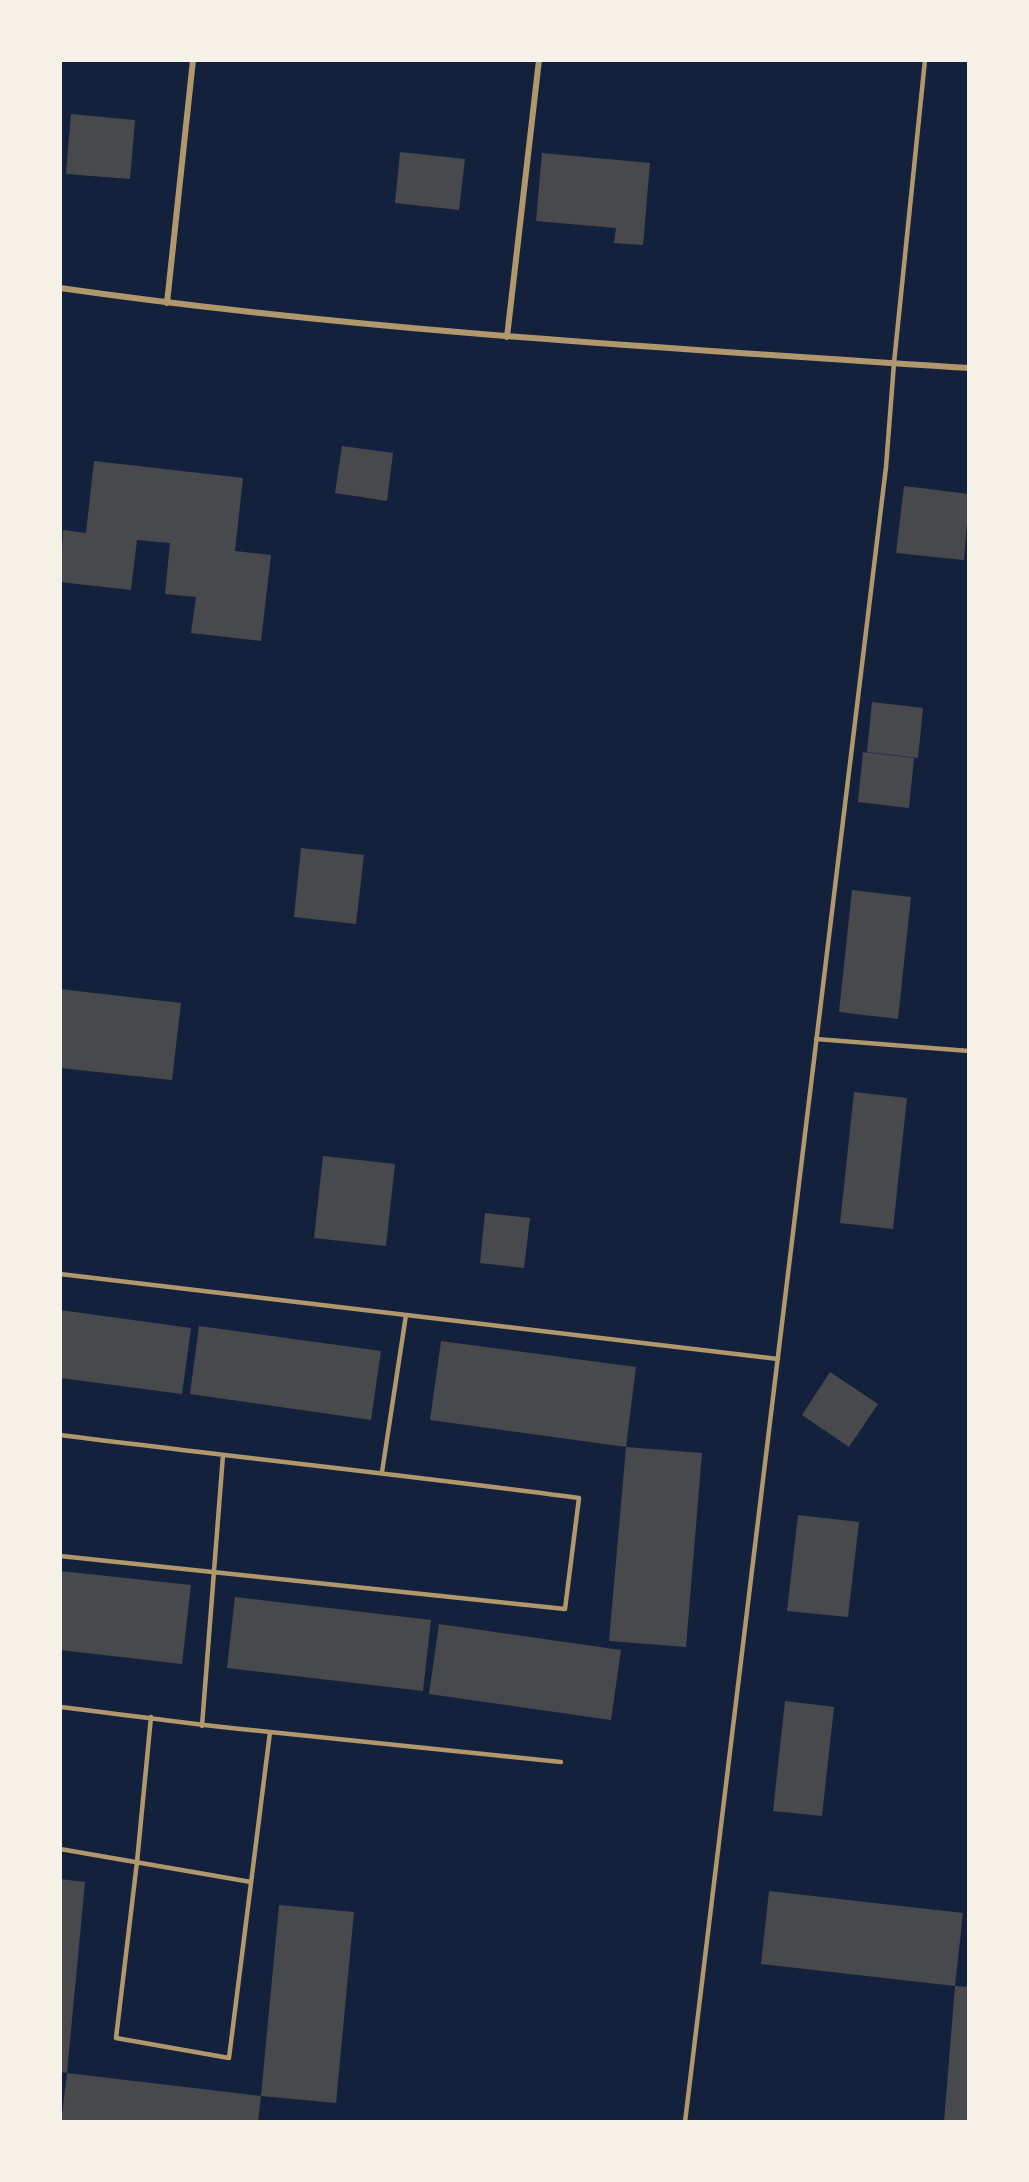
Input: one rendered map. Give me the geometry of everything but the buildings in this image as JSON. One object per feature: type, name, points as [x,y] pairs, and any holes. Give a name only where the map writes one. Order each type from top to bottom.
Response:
[{"type":"street","points":[[167,303],[193,60]]},
{"type":"street","points":[[507,337],[539,60]]},
{"type":"street","points":[[60,288],[167,303],[507,337],[969,368]]},
{"type":"lane","points":[[685,2122],[886,467],[894,363],[925,60]]},
{"type":"lane","points":[[816,1039],[969,1051]]},
{"type":"lane","points":[[60,1274],[778,1359]]},
{"type":"lane","points":[[382,1472],[406,1315]]},
{"type":"lane","points":[[60,1435],[382,1472],[579,1498],[565,1609],[60,1557]]},
{"type":"lane","points":[[202,1726],[216,1573],[223,1455]]},
{"type":"lane","points":[[60,1707],[151,1717],[202,1726],[561,1762]]},
{"type":"lane","points":[[151,1717],[116,2038],[229,2058],[270,1732]]},
{"type":"lane","points":[[60,1849],[251,1882]]}]
